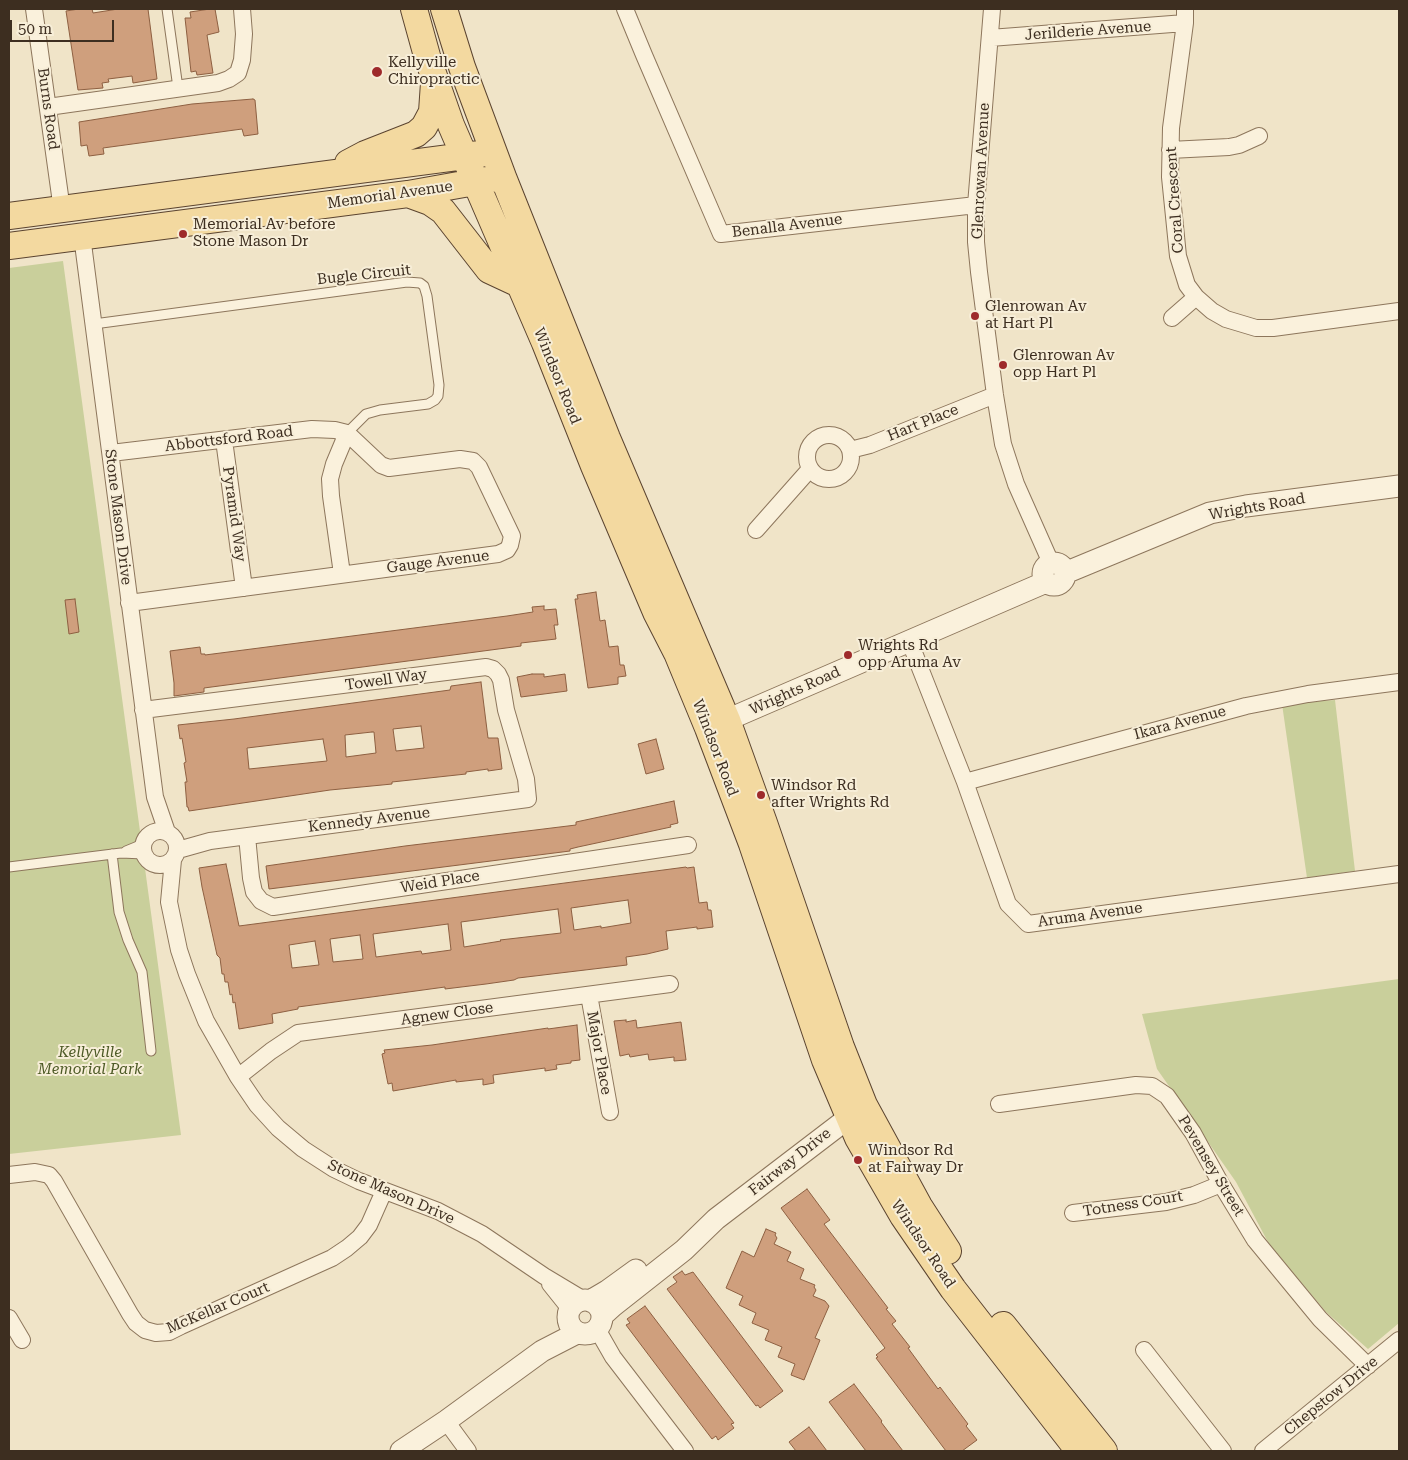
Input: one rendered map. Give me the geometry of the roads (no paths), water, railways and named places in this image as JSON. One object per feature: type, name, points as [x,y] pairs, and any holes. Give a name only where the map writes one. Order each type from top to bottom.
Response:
[{"type":"main road","name":"Windsor Road","points":[[414,9],[435,78],[464,156],[545,343],[598,475],[718,724]]},
{"type":"main road","name":"Windsor Road","points":[[444,9],[462,67],[502,177],[607,438],[718,724],[752,844],[825,1060],[966,1278],[1104,1451]]},
{"type":"main road","points":[[330,173],[365,154],[416,134],[424,127],[432,112],[435,78]]},
{"type":"main road","name":"Memorial Avenue","points":[[9,216],[493,152]]},
{"type":"main road","name":"Memorial Avenue","points":[[9,246],[408,194],[502,177]]},
{"type":"main road","points":[[408,194],[430,202],[443,212],[489,270],[519,284]]},
{"type":"main road","name":"Windsor Road","points":[[857,1111],[858,1138],[903,1216],[953,1289],[1079,1451]]},
{"type":"street","name":"Burns Road","points":[[34,9],[62,210]]},
{"type":"street","points":[[48,106],[224,82],[238,73],[244,47],[242,9]]},
{"type":"street","name":"Benalla Avenue","points":[[625,9],[721,234],[976,205]]},
{"type":"street","name":"Glenrowan Avenue","points":[[992,9],[976,205],[976,242],[979,272],[1000,431],[1016,484],[1054,573]]},
{"type":"street","name":"Jerilderie Avenue","points":[[990,38],[1185,16]]},
{"type":"street","name":"Coral Crescent","points":[[1185,16],[1171,128],[1170,177],[1178,256],[1183,276],[1196,297],[1212,312],[1226,320],[1256,328],[1273,328],[1399,311]]},
{"type":"street","points":[[1170,150],[1228,148],[1259,136]]},
{"type":"street","name":"Stone Mason Drive","points":[[82,236],[160,847],[177,942],[187,974],[206,1021],[238,1077],[257,1105],[278,1128],[303,1149],[334,1169],[384,1191],[447,1215],[482,1234],[544,1276],[584,1318],[685,1451]]},
{"type":"street","points":[[1172,318],[1196,297]]},
{"type":"street","name":"Hart Place","points":[[850,450],[870,445],[994,395]]},
{"type":"street","name":"Abbottsford Road","points":[[111,453],[312,429],[335,430],[347,433]]},
{"type":"street","points":[[342,574],[330,479],[347,433]]},
{"type":"street","name":"Gauge Avenue","points":[[129,603],[498,554],[507,550],[512,536],[509,528],[479,468],[473,461],[460,459],[389,468],[381,465],[347,433]]},
{"type":"street","points":[[829,435],[842,439],[850,450],[850,464],[842,475],[835,478],[821,478],[810,469],[808,450],[811,443],[822,436],[829,435]]},
{"type":"street","name":"Pyramid Way","points":[[224,440],[244,588]]},
{"type":"street","points":[[756,530],[810,469]]},
{"type":"street","name":"Wrights Road","points":[[718,724],[909,640],[1054,573],[1210,513],[1246,506],[1399,486]]},
{"type":"street","name":"Aruma Avenue","points":[[909,640],[965,782],[1008,904],[1028,924],[1399,874]]},
{"type":"street","name":"Towell Way","points":[[143,710],[486,667],[493,669],[501,680],[506,710],[526,779],[528,799]]},
{"type":"street","name":"Ikara Avenue","points":[[965,782],[1246,706],[1308,694],[1399,682]]},
{"type":"street","name":"Kennedy Avenue","points":[[160,847],[528,799]]},
{"type":"street","name":"Weid Place","points":[[247,836],[254,892],[261,901],[273,907],[688,845]]},
{"type":"street","name":"Agnew Close","points":[[238,1077],[298,1033],[670,984]]},
{"type":"street","name":"Major Place","points":[[589,995],[610,1112]]},
{"type":"street","name":"Pevensey Street","points":[[999,1104],[1136,1085],[1152,1086],[1167,1096],[1193,1133],[1255,1240],[1320,1319],[1368,1366]]},
{"type":"street","name":"Fairway Drive","points":[[401,1451],[446,1421],[542,1351],[584,1318],[607,1291],[675,1242],[716,1219],[857,1111]]},
{"type":"street","name":"McKellar Court","points":[[9,1175],[36,1172],[49,1175],[130,1314],[140,1326],[156,1333],[169,1332],[332,1258],[360,1237],[369,1225],[384,1191]]},
{"type":"street","name":"Totness Court","points":[[1073,1213],[1166,1202],[1194,1195],[1221,1184]]},
{"type":"street","points":[[9,1318],[22,1340]]},
{"type":"street","name":"Chepstow Drive","points":[[1263,1451],[1399,1340]]},
{"type":"street","points":[[1144,1350],[1223,1451]]},
{"type":"street","points":[[446,1421],[468,1451]]},
{"type":"lane","points":[[167,9],[178,88]]},
{"type":"lane","name":"Bugle Circuit","points":[[94,324],[407,282],[420,283],[424,286],[427,296],[439,386],[438,396],[428,404],[380,410],[366,414],[347,433]]},
{"type":"lane","points":[[9,867],[160,847]]},
{"type":"lane","points":[[117,853],[119,912],[128,940],[142,972],[151,1051]]},
{"type":"place","name":"Kellyville Chiropractic","points":[[377,72]]},
{"type":"place","name":"Memorial Av before Stone Mason Dr","points":[[183,234]]},
{"type":"place","name":"Glenrowan Av at Hart Pl","points":[[975,316]]},
{"type":"place","name":"Glenrowan Av opp Hart Pl","points":[[1003,365]]},
{"type":"place","name":"Wrights Rd opp Aruma Av","points":[[848,655]]},
{"type":"place","name":"Windsor Rd after Wrights Rd","points":[[761,795]]},
{"type":"place","name":"Windsor Rd at Fairway Dr","points":[[858,1160]]},
{"type":"park label","name":"Kellyville Memorial Park","points":[[90,1062]]}]
